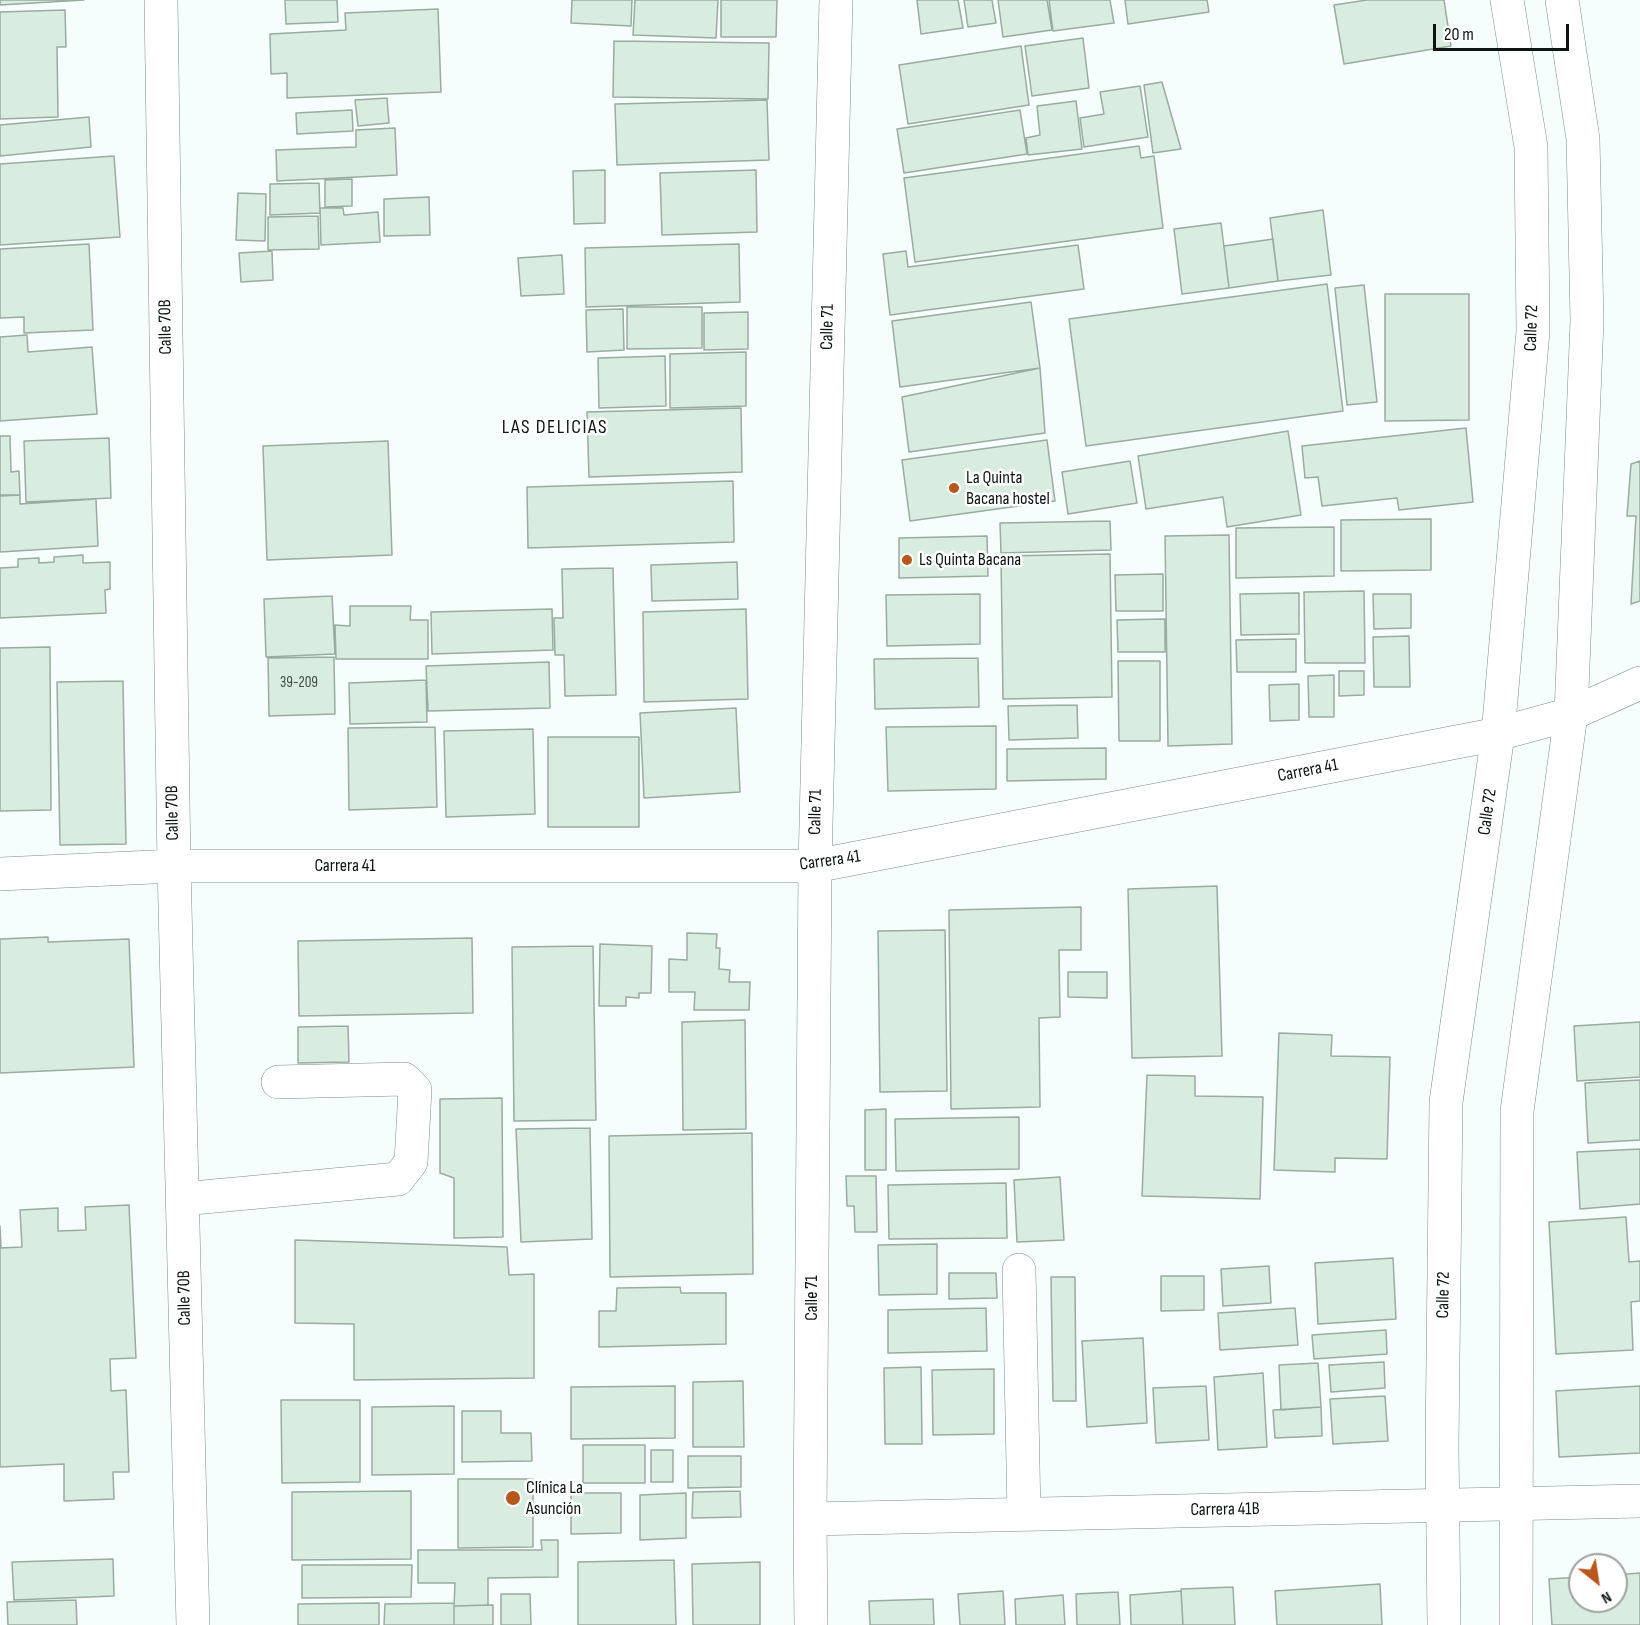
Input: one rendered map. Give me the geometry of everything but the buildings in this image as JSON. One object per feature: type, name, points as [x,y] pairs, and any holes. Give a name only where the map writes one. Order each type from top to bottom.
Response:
[{"type":"street","name":"Calle 70B","points":[[161,0],[174,866],[193,1625]]},
{"type":"street","name":"Calle 71","points":[[811,1625],[815,867],[836,0]]},
{"type":"street","name":"Calle 72","points":[[1444,1625],[1442,1445],[1446,1102],[1498,734],[1533,331],[1531,147],[1508,0]]},
{"type":"street","points":[[1516,1625],[1517,1111],[1571,714],[1587,321],[1584,139],[1562,0]]},
{"type":"street","name":"Carrera 41","points":[[0,874],[174,866],[815,867],[1498,734],[1571,714],[1640,683]]},
{"type":"street","points":[[182,1199],[398,1179],[411,1162],[415,1090],[404,1079],[278,1082]]},
{"type":"street","points":[[1019,1270],[1024,1514]]},
{"type":"street","name":"Carrera 41B","points":[[810,1519],[1640,1501]]},
{"type":"place","name":"La Quinta Bacana hostel","points":[[954,488]]},
{"type":"place","name":"Ls Quinta Bacana","points":[[907,560]]},
{"type":"place","name":"Clínica La Asunción","points":[[513,1498]]},
{"type":"district","name":"LAS DELICIAS","points":[[555,428]]}]
